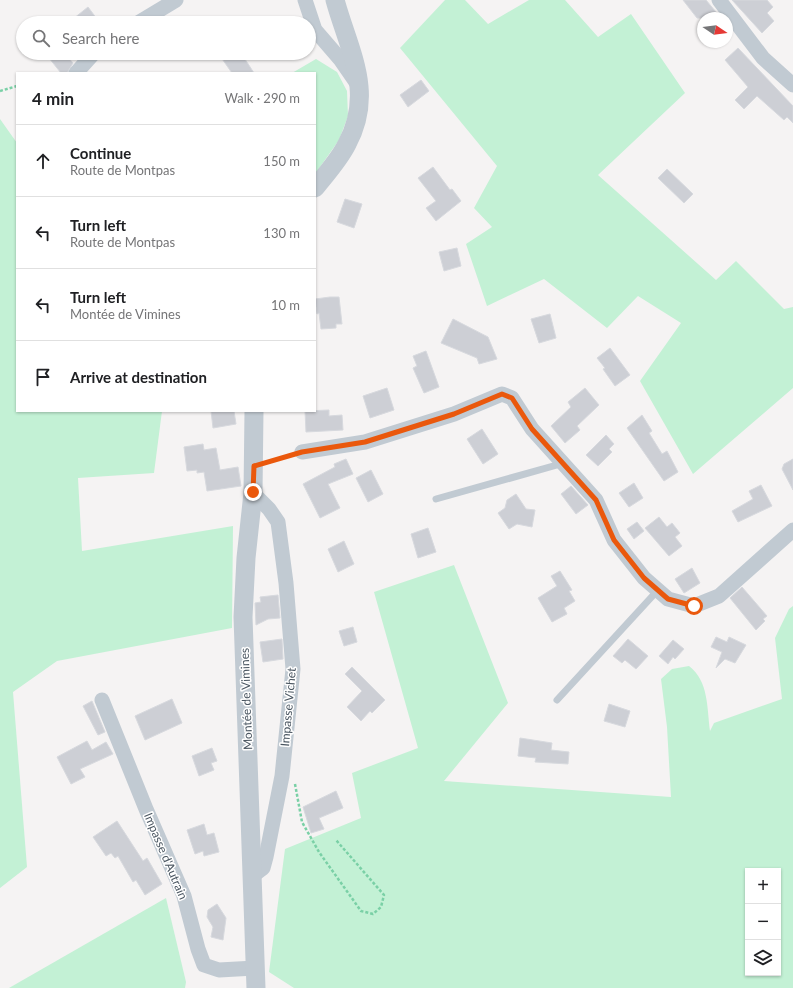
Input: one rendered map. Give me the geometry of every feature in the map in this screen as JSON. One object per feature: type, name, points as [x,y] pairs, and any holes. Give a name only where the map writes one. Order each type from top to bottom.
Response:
[{"type":"street","points":[[150,16],[176,0]]},
{"type":"street","points":[[305,0],[310,16]]},
{"type":"street","points":[[316,187],[347,145],[355,127],[359,112],[360,89],[358,75],[335,0]]},
{"type":"street","points":[[719,0],[763,58],[793,85]]},
{"type":"street","points":[[316,31],[340,59],[360,89]]},
{"type":"street","points":[[77,72],[88,60]]},
{"type":"street","points":[[302,452],[365,442],[454,414],[502,394],[512,398],[532,429],[596,500],[614,540],[644,578],[668,599],[694,606],[719,596],[793,530]]},
{"type":"street","name":"Montée de Vimines","points":[[254,412],[253,492],[246,558],[243,617],[256,988]]},
{"type":"street","name":"Impasse Vichet","points":[[252,877],[263,868],[281,783],[293,669],[286,583],[278,522],[269,509],[253,492]]},
{"type":"street","name":"Impasse d'Autrain","points":[[102,700],[146,809],[184,896],[198,949],[204,964],[219,970],[255,968]]},
{"type":"lane","points":[[436,499],[564,463]]},
{"type":"lane","points":[[557,700],[658,590]]},
{"type":"path","points":[[0,91],[16,86]]},
{"type":"path","points":[[254,466],[302,452]]},
{"type":"path","points":[[281,783],[289,780],[295,783],[302,822],[319,852],[361,912],[373,914],[381,908],[384,895],[336,840]]},
{"type":"green space","points":[[445,0],[465,0],[488,24],[529,0],[565,0],[598,37],[631,14],[685,93],[598,175],[716,280],[736,261],[784,309],[793,307],[793,388],[693,474],[640,381],[681,323],[638,296],[607,328],[544,279],[487,306],[466,244],[492,227],[474,208],[497,166],[400,48]]},
{"type":"green space","points":[[316,59],[337,72],[347,91],[348,116],[339,140],[316,173],[316,72],[294,72]]},
{"type":"green space","points":[[0,119],[16,142],[16,412],[162,412],[154,473],[78,478],[82,551],[233,526],[232,628],[57,661],[13,692],[27,867],[0,888]]},
{"type":"green space","points":[[454,565],[508,703],[444,781],[671,797],[667,727],[661,679],[672,669],[689,666],[696,672],[704,687],[710,731],[714,723],[782,699],[775,638],[789,609],[793,606],[793,988],[294,988],[269,972],[285,849],[361,818],[352,773],[418,748],[374,592]]},
{"type":"green space","points":[[166,898],[186,982],[185,988],[9,988]]},
{"type":"building","points":[[683,0],[706,0],[716,12],[697,12],[697,18]]},
{"type":"building","points":[[732,0],[767,0],[773,7],[767,13],[774,21],[762,33]]},
{"type":"building","points":[[88,7],[95,16],[77,16]]},
{"type":"building","points":[[738,48],[793,106],[793,123],[787,117],[784,120],[757,96],[744,109],[735,100],[748,87],[725,60]]},
{"type":"building","points":[[51,60],[70,60],[73,63],[68,72],[60,72]]},
{"type":"building","points":[[223,60],[246,60],[253,72],[231,72]]},
{"type":"building","points":[[421,80],[429,91],[408,107],[400,95]]},
{"type":"building","points":[[433,167],[450,190],[452,189],[461,201],[436,221],[426,208],[436,201],[418,178]]},
{"type":"building","points":[[667,169],[693,194],[684,203],[658,178]]},
{"type":"building","points":[[345,199],[362,204],[354,228],[337,222]]},
{"type":"building","points":[[457,248],[461,266],[444,271],[439,252]]},
{"type":"building","points":[[339,297],[342,324],[336,324],[336,328],[321,329],[319,313],[317,314],[316,299]]},
{"type":"building","points":[[550,314],[556,338],[539,343],[531,319]]},
{"type":"building","points":[[453,319],[488,337],[497,359],[479,364],[477,358],[441,343]]},
{"type":"building","points":[[610,348],[630,375],[615,386],[603,369],[605,368],[597,358]]},
{"type":"building","points":[[426,351],[439,387],[424,393],[413,368],[417,366],[413,356]]},
{"type":"building","points":[[387,388],[394,410],[370,418],[363,396]]},
{"type":"building","points":[[585,388],[599,405],[577,426],[580,430],[565,443],[551,426],[571,407],[568,402]]},
{"type":"building","points":[[329,410],[329,416],[342,415],[343,430],[306,432],[305,412],[316,412],[316,411]]},
{"type":"building","points":[[211,412],[234,412],[236,424],[213,428]]},
{"type":"building","points":[[642,415],[652,431],[649,433],[662,454],[667,451],[678,472],[664,481],[627,428]]},
{"type":"building","points":[[482,429],[498,454],[483,464],[467,439]]},
{"type":"building","points":[[606,435],[614,444],[609,449],[612,452],[598,466],[586,455]]},
{"type":"building","points":[[203,444],[204,450],[216,448],[220,470],[238,467],[241,486],[207,491],[204,472],[197,473],[197,470],[187,471],[184,447]]},
{"type":"building","points":[[346,459],[353,474],[328,484],[340,508],[320,518],[303,484],[335,467],[334,464]]},
{"type":"building","points":[[793,459],[793,490],[782,469],[784,464]]},
{"type":"building","points":[[371,470],[383,494],[368,502],[356,478]]},
{"type":"building","points":[[634,483],[643,498],[629,507],[619,493]]},
{"type":"building","points":[[761,485],[772,506],[738,522],[732,511],[753,499],[749,491]]},
{"type":"building","points":[[571,486],[588,505],[576,514],[561,494]]},
{"type":"building","points":[[516,494],[526,509],[535,510],[532,527],[517,524],[509,529],[498,513],[505,508],[507,500]]},
{"type":"building","points":[[659,517],[667,527],[672,523],[680,533],[675,537],[682,546],[669,556],[645,528]]},
{"type":"building","points":[[637,522],[644,531],[634,539],[627,529]]},
{"type":"building","points":[[428,528],[436,552],[418,558],[411,534]]},
{"type":"building","points":[[344,541],[354,564],[338,572],[328,549]]},
{"type":"building","points":[[692,568],[700,583],[684,593],[675,579]]},
{"type":"building","points":[[560,571],[572,590],[569,591],[575,601],[564,608],[567,614],[552,622],[538,598],[557,586],[551,576]]},
{"type":"building","points":[[742,587],[767,616],[763,619],[765,621],[756,630],[730,598]]},
{"type":"building","points":[[278,595],[280,618],[268,619],[256,625],[255,603],[261,602],[260,597]]},
{"type":"building","points":[[353,627],[357,642],[344,646],[339,631]]},
{"type":"building","points":[[716,637],[727,642],[729,637],[746,645],[735,663],[725,659],[716,668],[722,652],[711,647]]},
{"type":"building","points":[[282,639],[283,659],[263,662],[260,642]]},
{"type":"building","points":[[628,639],[648,656],[636,669],[625,660],[622,663],[613,656]]},
{"type":"building","points":[[673,640],[684,649],[675,659],[673,657],[668,664],[659,656]]},
{"type":"building","points":[[352,667],[385,700],[372,713],[370,711],[361,721],[347,707],[362,691],[345,674]]},
{"type":"building","points":[[172,699],[182,723],[145,740],[135,716]]},
{"type":"building","points":[[92,701],[105,732],[98,735],[83,706]]},
{"type":"building","points":[[609,704],[630,711],[625,727],[604,721]]},
{"type":"building","points":[[520,738],[552,743],[551,750],[569,752],[568,764],[535,762],[536,758],[518,756]]},
{"type":"building","points":[[87,741],[92,750],[106,742],[113,754],[80,769],[85,777],[71,784],[57,757]]},
{"type":"building","points":[[212,748],[217,761],[211,763],[214,770],[199,776],[192,756]]},
{"type":"building","points":[[336,791],[343,808],[319,818],[324,829],[311,833],[303,807]]},
{"type":"building","points":[[117,821],[143,861],[147,858],[162,884],[145,895],[136,880],[133,882],[118,856],[115,858],[111,853],[106,856],[93,837]]},
{"type":"building","points":[[204,824],[207,835],[214,833],[219,852],[204,856],[203,851],[195,854],[187,830]]},
{"type":"building","points":[[217,904],[226,918],[223,940],[211,937],[213,927],[207,917],[208,910]]},
{"type":"route","points":[[253,492],[254,466],[302,452],[344,447],[365,442],[454,414],[502,394],[512,398],[532,429],[596,500],[614,540],[644,578],[668,599],[694,606]]}]
